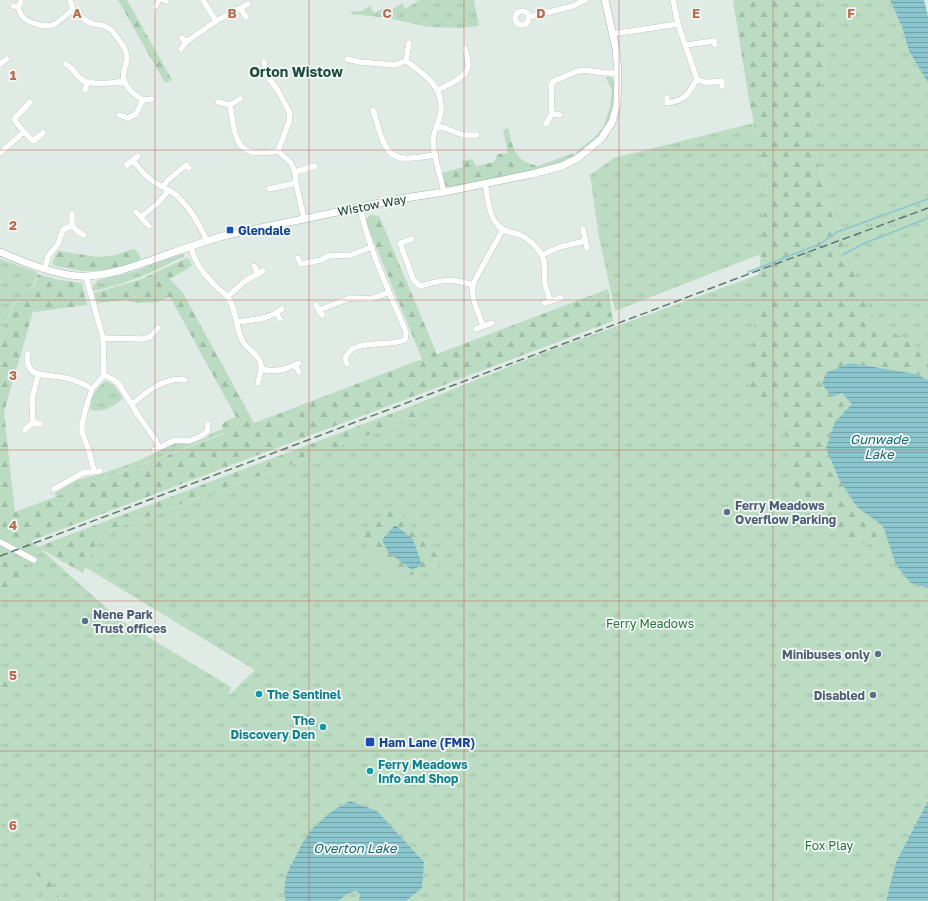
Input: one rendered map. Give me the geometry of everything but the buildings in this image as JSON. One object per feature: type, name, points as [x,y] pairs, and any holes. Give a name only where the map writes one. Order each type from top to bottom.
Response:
[{"type":"street","points":[[70,0],[73,10],[84,19],[92,23],[105,25],[112,30],[127,57],[123,74],[124,81],[135,95],[143,100],[152,100]]},
{"type":"street","points":[[155,7],[159,0]]},
{"type":"street","points":[[203,0],[216,22]]},
{"type":"street","points":[[529,17],[573,6],[585,0]]},
{"type":"street","name":"Wistow Way","points":[[0,252],[67,275],[86,277],[125,270],[207,240],[230,234],[360,207],[444,192],[562,166],[578,158],[601,139],[612,122],[617,105],[618,73],[616,49],[605,0]]},
{"type":"street","points":[[673,0],[678,24],[697,79],[701,82],[709,83],[722,82]]},
{"type":"street","points":[[181,49],[184,40],[248,4]]},
{"type":"street","points":[[18,5],[22,16],[41,26],[55,24],[73,10]]},
{"type":"street","points":[[241,8],[246,17]]},
{"type":"street","points":[[612,34],[678,24]]},
{"type":"street","points":[[686,44],[714,41]]},
{"type":"street","points":[[406,61],[409,44]]},
{"type":"street","points":[[438,90],[459,79],[468,67],[465,48]]},
{"type":"street","points":[[0,64],[7,59]]},
{"type":"street","points":[[347,60],[395,65],[406,61]]},
{"type":"street","points":[[406,61],[428,76],[438,90],[441,111],[433,140],[444,192]]},
{"type":"street","points":[[264,62],[268,77],[290,113],[289,122],[278,151]]},
{"type":"street","points":[[66,64],[74,66],[81,79],[87,83],[124,81]]},
{"type":"street","points":[[546,124],[552,114],[551,85],[554,81],[575,72],[584,70],[618,73]]},
{"type":"street","points":[[667,98],[667,103],[678,102],[688,94],[697,79]]},
{"type":"street","points":[[85,90],[87,83]]},
{"type":"street","points":[[218,102],[230,105],[240,99]]},
{"type":"street","points":[[119,115],[128,118],[136,114],[143,100]]},
{"type":"street","points":[[30,102],[15,118],[15,121],[33,143],[43,133]]},
{"type":"street","points":[[230,105],[236,138],[243,148],[252,153],[268,153],[278,151]]},
{"type":"street","points":[[373,110],[383,141],[388,151],[396,157],[404,158],[436,155]]},
{"type":"street","points":[[552,114],[560,115]]},
{"type":"street","points":[[437,126],[463,135],[477,135]]},
{"type":"street","points":[[0,153],[24,132]]},
{"type":"street","points":[[278,151],[291,163],[295,172],[304,219]]},
{"type":"street","points":[[127,165],[136,158],[143,173],[179,197],[198,221],[207,240]]},
{"type":"street","points":[[163,187],[167,181],[186,165],[189,168]]},
{"type":"street","points":[[295,172],[316,166]]},
{"type":"street","points":[[269,189],[296,183]]},
{"type":"street","points":[[485,183],[491,211],[496,223],[502,231],[518,234],[529,240],[542,255],[546,267],[544,276],[545,284],[550,301]]},
{"type":"street","points":[[141,217],[158,203],[169,190]]},
{"type":"street","points":[[344,360],[351,349],[365,344],[398,343],[405,340],[406,332],[372,247],[364,225],[360,207]]},
{"type":"street","points":[[136,212],[149,226]]},
{"type":"street","points":[[72,213],[72,225],[77,231],[84,235]]},
{"type":"street","points":[[45,268],[48,256],[58,244],[61,233],[65,228],[72,225]]},
{"type":"street","points":[[584,229],[587,248]]},
{"type":"street","points":[[483,326],[474,301],[472,291],[473,285],[502,231]]},
{"type":"street","points":[[412,239],[400,243],[413,279],[420,286],[442,280],[457,281],[473,285]]},
{"type":"street","points":[[542,255],[560,247],[585,241]]},
{"type":"street","points":[[191,247],[196,263],[210,281],[227,297],[233,308],[238,331],[242,341],[257,357],[260,363],[261,370],[258,382]]},
{"type":"street","points":[[301,264],[320,260],[328,256],[350,255],[372,247]]},
{"type":"street","points":[[227,297],[245,280],[260,272],[254,266]]},
{"type":"street","points":[[86,277],[103,338],[104,375],[92,389],[82,424],[82,432],[94,471]]},
{"type":"street","points":[[319,310],[350,298],[377,298],[389,292]]},
{"type":"street","points":[[544,303],[561,298]]},
{"type":"street","points":[[237,322],[260,318],[276,313],[282,309]]},
{"type":"street","points":[[276,313],[280,319]]},
{"type":"street","points":[[476,329],[492,323]]},
{"type":"street","points":[[103,338],[142,339],[150,337],[158,328]]},
{"type":"street","points":[[28,354],[28,365],[33,372],[38,375],[60,376],[80,382],[92,389]]},
{"type":"street","points":[[261,370],[271,372],[282,370],[297,364],[299,372]]},
{"type":"street","points":[[25,430],[33,422],[32,399],[38,375]]},
{"type":"street","points":[[104,375],[119,384],[132,404],[156,449],[175,440],[189,441],[198,437],[207,432],[208,424]]},
{"type":"street","points":[[132,404],[150,389],[159,384],[173,380],[185,380]]},
{"type":"street","points":[[33,422],[40,424]]},
{"type":"street","points":[[54,489],[83,473],[100,471]]},
{"type":"street","points":[[0,542],[34,560]]},
{"type":"green space","points":[[118,0],[127,0],[172,80],[165,83]]},
{"type":"green space","points":[[419,0],[474,0],[479,26],[462,28],[428,27],[388,18],[352,14],[350,12],[362,11],[370,6],[374,13],[387,6],[390,11],[402,3],[405,9]]},
{"type":"green space","points":[[733,0],[819,0],[825,67],[808,129],[844,248],[875,322],[928,353],[928,380],[915,374],[850,363],[832,397],[842,393],[852,404],[835,422],[857,507],[883,526],[884,536],[867,545],[838,531],[799,504],[786,434],[776,404],[748,398],[767,183],[749,100]]},
{"type":"green space","name":"Ferry Meadows","points":[[819,0],[890,0],[902,27],[909,51],[928,83],[928,901],[0,901],[0,516],[7,519],[120,620],[231,687],[229,695],[255,670],[85,567],[100,534],[416,417],[414,405],[545,352],[843,244],[808,129],[825,67]]},
{"type":"green space","points":[[607,76],[611,77],[616,83],[613,106],[607,124],[596,140],[577,154],[576,152],[595,137],[604,126],[610,107],[612,90],[606,78]]},
{"type":"green space","points":[[754,123],[767,183],[761,254],[615,311],[599,237],[590,175],[614,158]]},
{"type":"green space","points":[[508,128],[516,153],[520,158],[531,164],[539,166],[445,186],[442,173],[463,167],[462,161],[472,159],[476,166],[494,162],[498,154],[508,153],[503,130]]},
{"type":"green space","points":[[574,153],[575,156],[561,163],[546,167],[448,188],[445,186],[538,166]]},
{"type":"green space","points":[[371,215],[379,216],[437,354],[608,289],[613,321],[20,545],[0,534],[0,342],[12,307],[23,293],[35,285],[37,274],[59,280],[82,283],[87,305],[33,312],[4,412],[15,512],[224,434],[222,425],[226,421],[236,417],[170,297],[157,302],[138,303],[125,300],[97,303],[94,293],[139,280],[187,258],[190,260],[192,266],[170,279],[183,293],[254,423],[422,359],[365,220]]},
{"type":"green space","points":[[134,249],[140,255],[140,260],[110,270],[83,271],[55,266],[52,262],[58,251],[99,257],[112,256]]},
{"type":"green space","points":[[182,254],[185,256],[140,277],[118,285],[92,291],[93,286],[98,280],[132,272]]},
{"type":"green space","points":[[0,259],[37,272],[34,284],[12,305],[0,342]]},
{"type":"green space","points":[[106,381],[114,385],[123,398],[116,404],[104,410],[91,410],[91,402],[94,393]]},
{"type":"green space","points":[[414,405],[416,417],[100,534],[83,573],[37,547]]},
{"type":"green space","points":[[223,429],[224,433],[56,497],[55,493],[77,480],[101,474],[135,462],[174,444],[192,443]]},
{"type":"green space","points":[[393,505],[442,561],[434,571],[400,577],[377,559],[362,539],[376,519]]},
{"type":"green space","points":[[14,559],[31,568],[8,586],[8,594],[22,605],[21,609],[0,597],[0,564]]},
{"type":"green space","points":[[0,672],[3,673],[11,686],[0,705]]},
{"type":"green space","points":[[40,857],[53,889],[62,901],[43,901],[42,895],[49,892],[36,873]]},
{"type":"green space","points":[[147,862],[157,873],[147,882],[137,871]]},
{"type":"water","points":[[890,0],[924,0],[928,16],[928,83],[909,51],[902,27]]},
{"type":"water","name":"Gunwade Lake","points":[[850,363],[915,374],[928,380],[928,588],[911,583],[896,565],[883,526],[857,507],[839,479],[826,448],[835,422],[852,404],[842,393],[832,397],[822,384],[826,373]]},
{"type":"water","points":[[395,525],[413,539],[422,565],[412,570],[388,552],[382,540]]},
{"type":"water","name":"Overton Lake","points":[[350,801],[377,811],[424,862],[422,888],[406,901],[359,901],[360,894],[356,891],[347,894],[338,901],[286,901],[284,893],[286,876],[302,844],[312,829],[331,812]]},
{"type":"water","points":[[928,801],[928,901],[886,901],[896,862]]},
{"type":"waterway","points":[[748,272],[820,244],[837,232],[928,199]]},
{"type":"waterway","points":[[842,255],[863,244],[928,218]]},
{"type":"railway","points":[[0,556],[928,208]]},
{"type":"place","name":"Glendale","points":[[230,230]]},
{"type":"place","name":"Ferry Meadows Overflow Parking","points":[[727,512]]},
{"type":"place","name":"Nene Park Trust offices","points":[[85,621]]},
{"type":"place","name":"Minibuses only","points":[[878,654]]},
{"type":"place","name":"The Sentinel","points":[[259,694]]},
{"type":"place","name":"Disabled","points":[[873,695]]},
{"type":"place","name":"The Discovery Den","points":[[323,727]]},
{"type":"place","name":"Ham Lane (FMR)","points":[[370,742]]},
{"type":"place","name":"Ferry Meadows Info and Shop","points":[[370,771]]},
{"type":"district","name":"Orton Wistow","points":[[296,71]]},
{"type":"park label","name":"Fox Play","points":[[829,845]]}]
